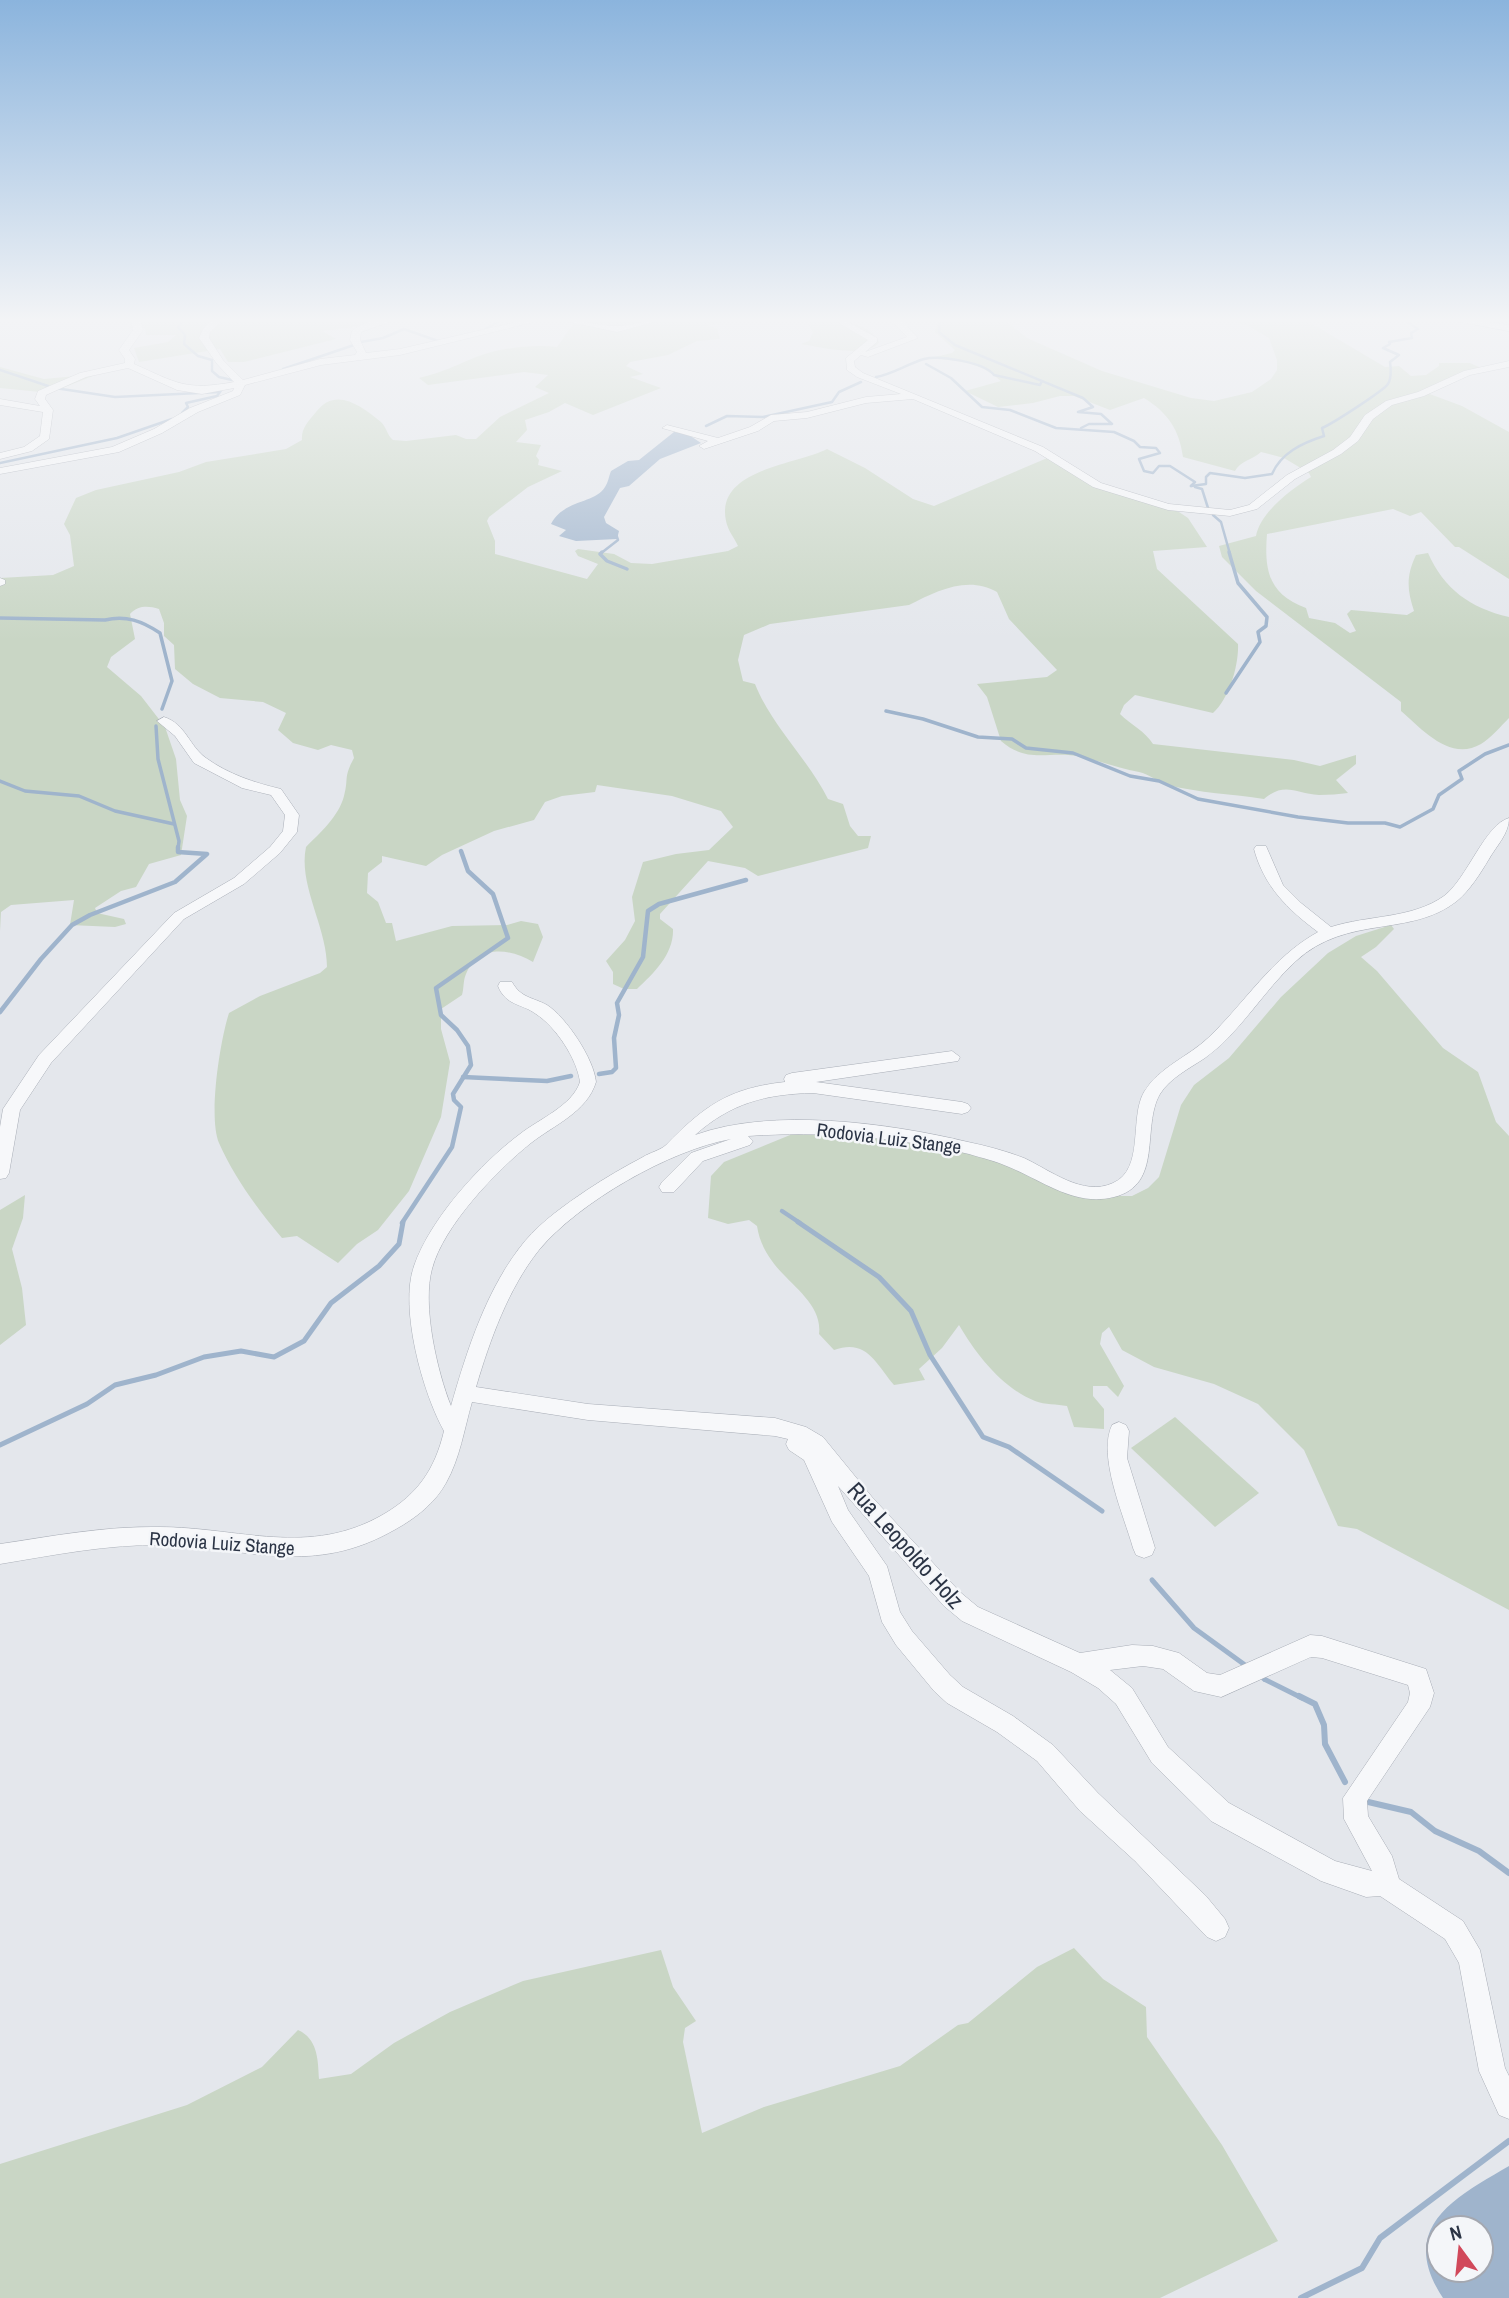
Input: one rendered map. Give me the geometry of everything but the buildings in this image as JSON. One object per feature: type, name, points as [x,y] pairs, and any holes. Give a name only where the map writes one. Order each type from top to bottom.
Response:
[{"type":"street","points":[[0,456],[40,443],[46,426]]},
{"type":"street","points":[[0,471],[114,450],[166,426]]},
{"type":"street","points":[[704,446],[758,426]]},
{"type":"street","points":[[987,426],[1039,449],[1097,485],[1168,507],[1230,513],[1253,507],[1291,477],[1337,452],[1354,439],[1364,426]]},
{"type":"street","points":[[667,428],[715,440]]},
{"type":"street","points":[[0,1173],[12,1109],[45,1059],[179,916],[239,881],[275,850],[290,832],[292,815],[276,792],[247,785],[199,760],[180,733],[164,721]]},
{"type":"street","name":"Rodovia Luiz Stange","points":[[0,1554],[86,1540],[133,1536],[167,1536],[288,1550],[316,1548],[355,1538],[390,1521],[417,1504],[434,1485],[449,1455],[464,1393],[488,1324],[534,1243],[598,1193],[668,1151],[704,1136],[829,1128],[941,1143],[1010,1160],[1077,1190],[1103,1193],[1114,1191],[1134,1177],[1138,1166],[1146,1106],[1152,1091],[1217,1040],[1272,977],[1300,951],[1328,932],[1409,915],[1443,904],[1465,884],[1488,844],[1509,822]]},
{"type":"street","points":[[1261,849],[1264,866],[1277,890],[1328,932]]},
{"type":"street","points":[[454,1430],[440,1406],[432,1378],[420,1296],[423,1267],[446,1227],[492,1170],[523,1141],[577,1101],[589,1080],[584,1064],[545,1012],[511,997],[506,986]]},
{"type":"street","points":[[668,1151],[686,1132],[729,1100],[794,1078],[952,1057]]},
{"type":"street","points":[[763,1090],[813,1087],[962,1108]]},
{"type":"street","points":[[668,1187],[697,1157],[752,1139],[755,1131]]},
{"type":"street","name":"Rua Leopoldo Holz","points":[[464,1393],[588,1412],[775,1427],[799,1433],[816,1443],[865,1503],[951,1599],[970,1614],[1079,1664],[1106,1680],[1124,1696],[1160,1755],[1220,1812],[1330,1872],[1366,1884],[1383,1883]]},
{"type":"street","points":[[716,1424],[773,1436],[794,1443],[811,1454],[840,1515],[879,1573],[890,1615],[921,1659],[955,1695],[1005,1724],[1045,1753],[1089,1802],[1144,1852],[1216,1928]]},
{"type":"street","points":[[1118,1431],[1117,1458],[1144,1548]]},
{"type":"street","points":[[1079,1664],[1150,1655],[1176,1664],[1197,1682],[1208,1686],[1221,1686],[1300,1649],[1322,1647],[1418,1677],[1422,1693],[1418,1707],[1355,1798],[1356,1819],[1383,1865],[1387,1878],[1383,1883],[1454,1930],[1463,1943],[1471,1959],[1476,1980],[1492,2071],[1509,2105]]},
{"type":"green space","points":[[306,426],[384,426],[393,440],[406,441],[456,435],[476,439],[490,426],[526,426],[527,430],[516,442],[541,445],[536,456],[538,465],[562,471],[528,487],[489,517],[487,521],[495,541],[495,554],[587,579],[598,564],[578,556],[575,551],[578,549],[614,554],[631,563],[652,564],[728,551],[738,546],[726,521],[726,504],[733,490],[761,472],[827,449],[865,468],[913,499],[934,506],[1052,456],[1101,485],[1179,512],[1188,518],[1207,547],[1153,551],[1157,569],[1238,644],[1232,681],[1224,699],[1213,713],[1135,695],[1124,705],[1120,714],[1153,744],[1294,760],[1320,766],[1356,755],[1356,764],[1336,780],[1348,793],[1319,795],[1285,790],[1264,799],[1204,792],[1164,784],[1143,773],[1085,758],[1029,755],[1011,748],[1001,741],[987,697],[977,684],[1047,677],[1057,670],[1009,619],[997,592],[986,587],[952,587],[909,605],[770,624],[744,635],[738,660],[743,681],[755,684],[770,714],[828,799],[843,804],[850,826],[858,836],[871,836],[868,848],[758,876],[745,868],[708,861],[660,914],[660,919],[673,929],[670,947],[656,970],[637,989],[624,989],[613,984],[613,972],[606,961],[625,940],[635,921],[632,897],[643,862],[709,850],[733,827],[721,811],[672,796],[597,785],[595,792],[562,796],[545,802],[534,820],[494,831],[442,855],[426,866],[382,856],[382,862],[368,873],[367,893],[378,902],[386,923],[392,923],[396,941],[452,926],[507,925],[521,921],[538,924],[543,937],[533,962],[506,952],[487,953],[479,957],[466,974],[462,995],[441,1009],[441,1029],[450,1062],[441,1117],[409,1191],[378,1230],[357,1244],[338,1263],[297,1236],[282,1238],[255,1205],[219,1143],[215,1098],[222,1041],[229,1013],[260,996],[320,973],[327,967],[323,937],[306,876],[306,847],[328,824],[342,803],[347,774],[354,758],[352,750],[331,745],[318,750],[293,743],[278,730],[286,713],[263,702],[220,698],[193,684],[175,669],[174,645],[164,636],[164,623],[159,609],[137,609],[130,614],[135,639],[111,657],[107,667],[141,696],[165,727],[176,759],[180,800],[187,816],[181,855],[149,864],[136,887],[121,891],[95,908],[97,913],[124,919],[126,924],[115,927],[70,925],[74,900],[11,905],[1,912],[0,931],[0,578],[53,575],[74,566],[70,535],[64,524],[76,498],[96,490],[179,472],[206,462],[286,449],[302,440]]},
{"type":"green space","points":[[1173,426],[1499,426],[1509,432],[1509,579],[1455,547],[1421,512],[1410,516],[1393,509],[1267,534],[1267,559],[1272,580],[1284,596],[1306,608],[1309,618],[1335,623],[1350,633],[1356,631],[1347,614],[1351,610],[1407,615],[1414,611],[1409,590],[1410,570],[1416,555],[1428,553],[1442,577],[1460,595],[1482,608],[1509,617],[1509,718],[1485,741],[1470,748],[1458,749],[1437,741],[1401,711],[1401,702],[1256,591],[1222,557],[1219,546],[1256,536],[1270,510],[1311,477],[1309,473],[1284,458],[1261,452],[1235,471],[1183,457]]},
{"type":"green space","points":[[1391,925],[1394,929],[1361,957],[1377,971],[1443,1048],[1478,1072],[1496,1122],[1509,1136],[1509,1610],[1357,1529],[1338,1526],[1304,1450],[1258,1404],[1214,1384],[1154,1367],[1122,1350],[1109,1327],[1102,1333],[1100,1344],[1124,1386],[1118,1397],[1107,1386],[1093,1386],[1093,1396],[1104,1409],[1104,1429],[1074,1427],[1067,1406],[1039,1402],[1012,1388],[991,1369],[959,1325],[942,1348],[919,1369],[925,1380],[894,1385],[863,1350],[845,1347],[834,1350],[819,1334],[819,1323],[810,1303],[769,1257],[757,1226],[749,1220],[728,1224],[708,1218],[711,1176],[724,1162],[795,1133],[843,1135],[990,1150],[1096,1196],[1132,1196],[1148,1188],[1159,1177],[1181,1105],[1194,1085],[1229,1058],[1281,997],[1328,953],[1356,936]]},
{"type":"green space","points":[[25,1195],[23,1218],[12,1249],[22,1288],[26,1325],[0,1345],[0,1210]]},
{"type":"green space","points":[[1175,1417],[1259,1493],[1215,1527],[1131,1448]]},
{"type":"green space","points":[[1074,1948],[1103,1979],[1146,2007],[1147,2037],[1222,2145],[1278,2241],[1160,2298],[0,2298],[0,2164],[187,2105],[262,2067],[298,2030],[313,2044],[319,2079],[351,2074],[394,2043],[450,2012],[523,1981],[661,1950],[673,1987],[696,2021],[685,2028],[683,2042],[702,2133],[764,2107],[900,2066],[958,2025],[968,2023],[1037,1967]]},
{"type":"water","points":[[674,432],[686,433],[701,443],[660,459],[629,486],[620,488],[604,517],[606,523],[619,531],[617,539],[576,541],[559,536],[566,530],[551,524],[557,516],[600,492],[611,471],[628,461],[639,460]]},
{"type":"water","points":[[1509,2166],[1509,2298],[1443,2298],[1436,2284],[1495,2284],[1495,2214],[1441,2214],[1470,2190]]},
{"type":"waterway","points":[[0,463],[117,438],[151,426]]},
{"type":"waterway","points":[[1052,426],[1114,432],[1134,441],[1140,447],[1156,448],[1160,453],[1139,459],[1144,471],[1153,473],[1159,466],[1170,466],[1195,482],[1191,486],[1206,484],[1206,477],[1210,473],[1245,478],[1272,474],[1281,460],[1293,450],[1324,436],[1322,428],[1325,426]]},
{"type":"waterway","points":[[1195,487],[1202,489],[1208,508]]},
{"type":"waterway","points":[[1213,515],[1221,522],[1230,554]]},
{"type":"waterway","points":[[600,554],[618,540],[616,534]]},
{"type":"waterway","points":[[1226,693],[1260,642],[1258,632],[1266,626],[1267,617],[1238,583],[1229,552]]},
{"type":"waterway","points":[[600,554],[607,561],[627,569]]},
{"type":"waterway","points":[[0,618],[120,618],[134,620],[153,629],[160,633],[172,681],[162,709]]},
{"type":"waterway","points":[[886,711],[923,719],[978,737],[1012,739],[1026,748],[1073,753],[1130,776],[1159,781],[1198,799],[1298,817],[1348,823],[1385,823],[1400,827],[1433,809],[1439,795],[1462,779],[1459,771],[1485,754],[1509,745]]},
{"type":"waterway","points":[[156,726],[158,759],[179,841],[178,849]]},
{"type":"waterway","points":[[0,781],[25,791],[79,796],[115,811],[174,824]]},
{"type":"waterway","points":[[0,1012],[41,959],[72,925],[90,915],[175,882],[207,854],[178,852],[178,849]]},
{"type":"waterway","points":[[461,851],[468,871],[493,894],[508,938],[436,988],[441,1015],[457,1030],[468,1046],[471,1065],[464,1077]]},
{"type":"waterway","points":[[599,1074],[612,1072],[616,1068],[614,1038],[619,1015],[617,1003],[643,957],[648,911],[659,904],[746,880]]},
{"type":"waterway","points":[[464,1077],[547,1081],[571,1076]]},
{"type":"waterway","points":[[402,1223],[452,1147],[461,1107],[454,1100],[453,1094],[464,1077]]},
{"type":"waterway","points":[[782,1211],[800,1223]]},
{"type":"waterway","points":[[0,1445],[87,1404],[115,1385],[156,1375],[204,1357],[241,1351],[274,1357],[304,1341],[331,1303],[379,1266],[399,1244],[403,1222]]},
{"type":"waterway","points":[[798,1222],[879,1277],[911,1311],[930,1355],[983,1437],[1009,1447],[1102,1511]]},
{"type":"waterway","points":[[1152,1580],[1194,1628],[1245,1665]]},
{"type":"waterway","points":[[1264,1679],[1302,1698]]},
{"type":"waterway","points":[[1299,1696],[1315,1704],[1324,1725],[1325,1744],[1345,1782]]},
{"type":"waterway","points":[[1364,1801],[1411,1812],[1435,1831],[1479,1851],[1509,1873]]},
{"type":"waterway","points":[[1301,2298],[1362,2268],[1380,2238],[1509,2141]]}]
